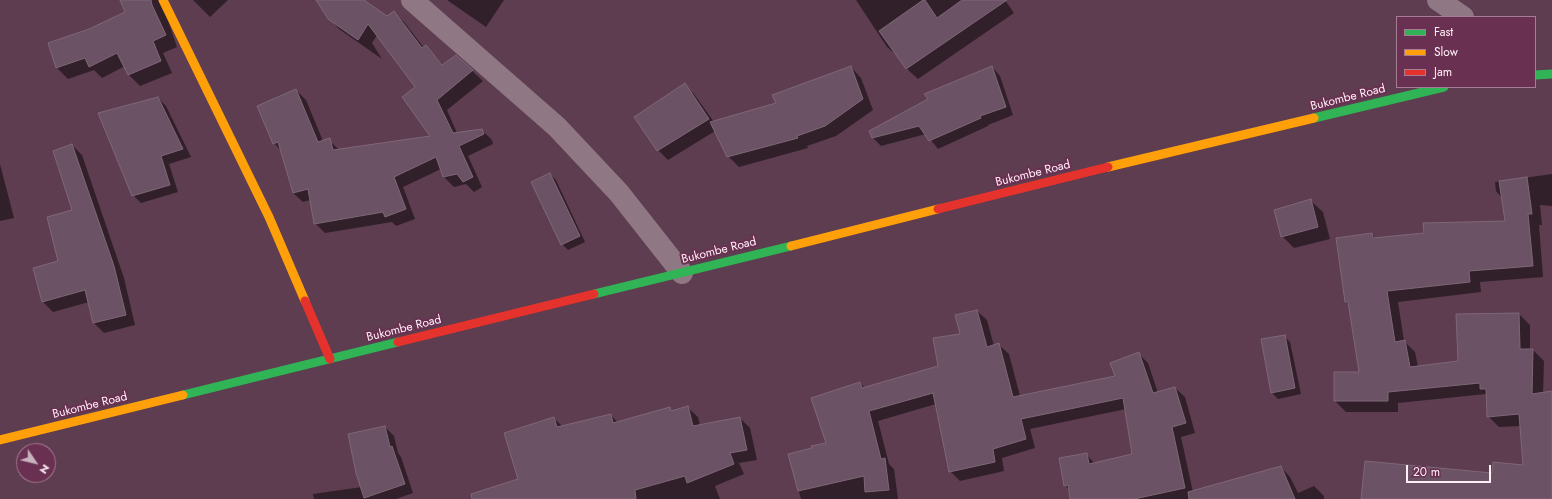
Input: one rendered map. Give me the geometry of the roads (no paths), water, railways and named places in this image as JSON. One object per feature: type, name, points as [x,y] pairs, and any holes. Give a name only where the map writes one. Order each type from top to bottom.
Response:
[{"type":"main road","points":[[163,0],[269,217],[330,359]]},
{"type":"main road","name":"Bukombe Road","points":[[0,440],[1440,88]]},
{"type":"street","points":[[412,0],[557,127],[619,193],[682,273]]},
{"type":"street","points":[[1438,0],[1462,16]]}]
